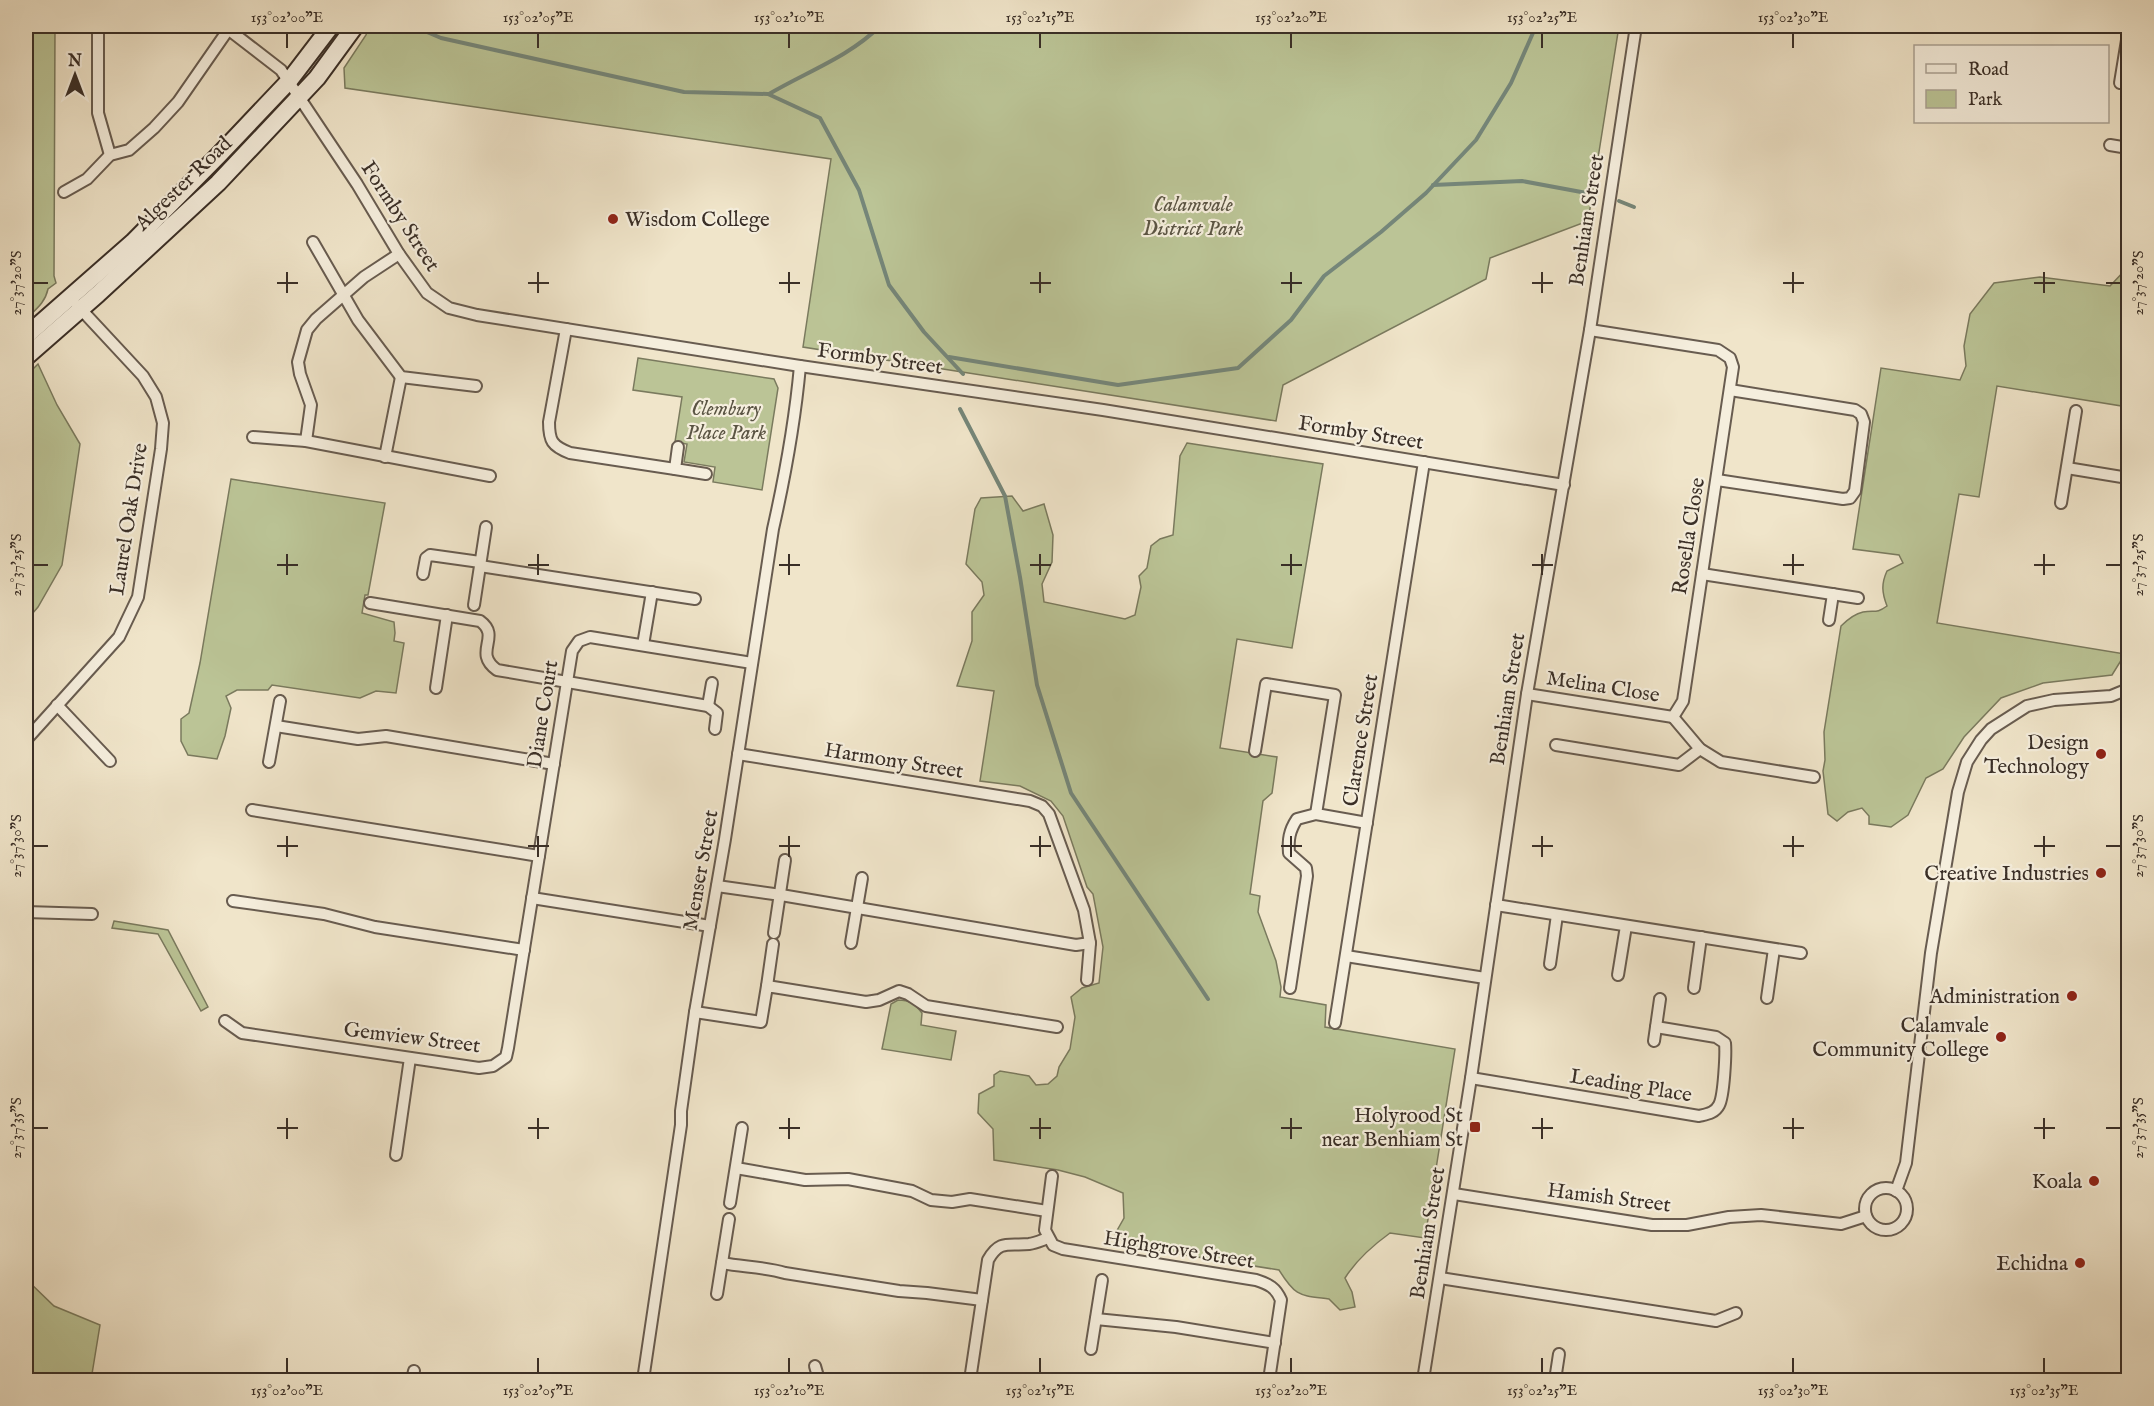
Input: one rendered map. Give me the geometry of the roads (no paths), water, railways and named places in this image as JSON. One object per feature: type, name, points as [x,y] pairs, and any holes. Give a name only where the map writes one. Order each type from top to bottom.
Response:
[{"type":"main road","name":"Algester Road","points":[[76,304],[289,81],[331,26]]},
{"type":"main road","name":"Algester Road","points":[[30,343],[218,183],[317,78],[355,26]]},
{"type":"street","points":[[98,26],[98,113],[110,155]]},
{"type":"street","name":"Benhiam Street","points":[[1423,1380],[1454,1194],[1527,694],[1590,330],[1636,26]]},
{"type":"street","points":[[64,192],[87,179],[110,155],[129,150],[154,128],[178,102],[226,28]]},
{"type":"street","name":"Formby Street","points":[[226,28],[276,65],[289,81],[399,254],[427,293],[449,308],[477,315],[800,366],[1103,410],[1564,485]]},
{"type":"street","points":[[2120,83],[2128,40]]},
{"type":"street","points":[[2110,145],[2128,148]]},
{"type":"street","points":[[314,242],[358,320],[401,377],[476,386]]},
{"type":"street","points":[[306,441],[311,405],[298,362],[307,330],[364,277],[399,254]]},
{"type":"street","name":"Laurel Oak Drive","points":[[26,740],[119,637],[138,597],[162,432],[163,423],[156,398],[143,376],[76,304]]},
{"type":"street","points":[[566,329],[549,422],[549,436],[556,448],[570,453],[706,474]]},
{"type":"street","name":"Rosella Close","points":[[1590,330],[1718,350],[1730,358],[1733,367],[1683,701],[1673,717]]},
{"type":"street","name":"Menser Street","points":[[643,1380],[695,1012],[773,529],[791,436],[800,366]]},
{"type":"street","points":[[384,456],[401,377]]},
{"type":"street","points":[[1717,480],[1843,499],[1850,498],[1855,491],[1864,422],[1861,414],[1855,410],[1730,390]]},
{"type":"street","points":[[2061,503],[2076,411]]},
{"type":"street","points":[[253,437],[306,441],[489,476]]},
{"type":"street","points":[[675,470],[678,447]]},
{"type":"street","name":"Clarence Street","points":[[1335,1023],[1424,462]]},
{"type":"street","points":[[2067,468],[2128,478]]},
{"type":"street","points":[[474,605],[486,527]]},
{"type":"street","points":[[423,574],[429,555],[695,599]]},
{"type":"street","points":[[1702,574],[1858,598]]},
{"type":"street","points":[[643,645],[652,592]]},
{"type":"street","points":[[1829,620],[1833,594]]},
{"type":"street","points":[[369,603],[480,621],[487,626],[489,633],[486,656],[489,664],[497,670],[708,706],[717,713],[715,729]]},
{"type":"street","points":[[436,688],[447,615]]},
{"type":"street","name":"Diane Court","points":[[532,898],[572,651],[579,641],[590,637],[752,663]]},
{"type":"street","points":[[708,706],[712,683]]},
{"type":"street","points":[[1255,751],[1266,684],[1335,695],[1316,814]]},
{"type":"street","points":[[1896,1191],[1906,1162],[1931,953],[1958,792],[1967,762],[1991,729],[2027,706],[2054,700],[2111,696],[2128,689]]},
{"type":"street","name":"Melina Close","points":[[1527,694],[1673,717]]},
{"type":"street","points":[[269,762],[279,701]]},
{"type":"street","points":[[57,705],[110,761]]},
{"type":"street","points":[[1673,717],[1700,749],[1721,762],[1814,777]]},
{"type":"street","points":[[276,726],[358,739],[386,736],[554,764]]},
{"type":"street","points":[[1556,746],[1679,765],[1700,749]]},
{"type":"street","name":"Harmony Street","points":[[738,754],[1030,801],[1042,806],[1049,814],[1084,910],[1090,943]]},
{"type":"street","points":[[252,810],[539,856]]},
{"type":"street","points":[[1290,988],[1307,876],[1306,868],[1289,853],[1288,840],[1292,827],[1297,819],[1316,814],[1367,822]]},
{"type":"street","points":[[695,1012],[761,1022],[785,860]]},
{"type":"street","points":[[851,943],[862,878]]},
{"type":"street","points":[[717,886],[857,907],[1076,945],[1090,943],[1087,980]]},
{"type":"street","points":[[532,898],[710,926]]},
{"type":"street","name":"Gemview Street","points":[[225,1021],[242,1032],[410,1059],[479,1068],[493,1066],[506,1057],[532,898]]},
{"type":"street","points":[[233,901],[324,914],[375,927],[524,950]]},
{"type":"street","points":[[1496,905],[1802,953]]},
{"type":"street","points":[[26,912],[92,914]]},
{"type":"street","points":[[1550,964],[1557,915]]},
{"type":"street","points":[[1618,975],[1626,926]]},
{"type":"street","points":[[1694,988],[1701,937]]},
{"type":"street","points":[[1767,998],[1774,949]]},
{"type":"street","points":[[1346,956],[1485,978]]},
{"type":"street","points":[[766,986],[866,1002],[879,1000],[899,991],[926,1006],[1057,1028]]},
{"type":"street","points":[[1654,1041],[1660,999]]},
{"type":"street","name":"Leading Place","points":[[1471,1078],[1699,1116],[1712,1113],[1720,1105],[1726,1053],[1725,1043],[1716,1037],[1656,1028]]},
{"type":"street","points":[[396,1155],[410,1059]]},
{"type":"street","points":[[26,1127],[26,1158]]},
{"type":"street","points":[[730,1203],[742,1128]]},
{"type":"street","points":[[736,1168],[805,1180],[848,1179],[912,1191],[931,1200],[952,1202],[970,1199],[1047,1211]]},
{"type":"street","points":[[970,1380],[988,1260],[994,1249],[1006,1244],[1027,1244],[1048,1238],[1045,1230],[1052,1176]]},
{"type":"street","points":[[1882,1189],[1896,1191],[1904,1198],[1906,1215],[1899,1226],[1893,1229],[1874,1227],[1866,1216],[1865,1209],[1870,1196],[1882,1189]]},
{"type":"street","name":"Hamish Street","points":[[1454,1194],[1652,1226],[1687,1226],[1729,1217],[1761,1215],[1840,1224],[1866,1216]]},
{"type":"street","points":[[717,1294],[729,1219]]},
{"type":"street","name":"Highgrove Street","points":[[1048,1238],[1053,1245],[1063,1249],[1269,1284],[1277,1291],[1281,1300],[1269,1380]]},
{"type":"street","points":[[722,1263],[899,1291],[982,1300]]},
{"type":"street","points":[[1440,1278],[1716,1321],[1736,1313]]},
{"type":"street","points":[[1091,1349],[1102,1280]]},
{"type":"street","points":[[1096,1319],[1176,1327],[1275,1343]]},
{"type":"street","points":[[1555,1380],[1559,1354]]},
{"type":"street","points":[[815,1366],[819,1380]]},
{"type":"waterway","points":[[413,26],[441,38],[684,92],[768,94],[820,118],[859,190],[889,285],[924,332],[963,374]]},
{"type":"waterway","points":[[769,94],[855,47],[880,26]]},
{"type":"waterway","points":[[949,357],[1118,385],[1238,368],[1291,320],[1324,276],[1381,232],[1426,193],[1476,140],[1511,83],[1536,26]]},
{"type":"waterway","points":[[1433,185],[1522,181],[1592,194]]},
{"type":"waterway","points":[[1619,201],[1634,207]]},
{"type":"waterway","points":[[960,409],[1005,496],[1037,685],[1071,793],[1208,999]]},
{"type":"waterway","points":[[26,1367],[32,1380]]},
{"type":"place","name":"Wisdom College","points":[[613,219]]},
{"type":"place","name":"Design Technology","points":[[2101,754]]},
{"type":"place","name":"Creative Industries","points":[[2101,873]]},
{"type":"place","name":"Administration","points":[[2072,996]]},
{"type":"place","name":"Calamvale Community College","points":[[2001,1037]]},
{"type":"place","name":"Holyrood St near Benhiam St","points":[[1475,1127]]},
{"type":"place","name":"Koala","points":[[2094,1181]]},
{"type":"place","name":"Echidna","points":[[2080,1263]]},
{"type":"park label","name":"Calamvale District Park","points":[[1193,216]]},
{"type":"park label","name":"Clembury Place Park","points":[[726,420]]}]
